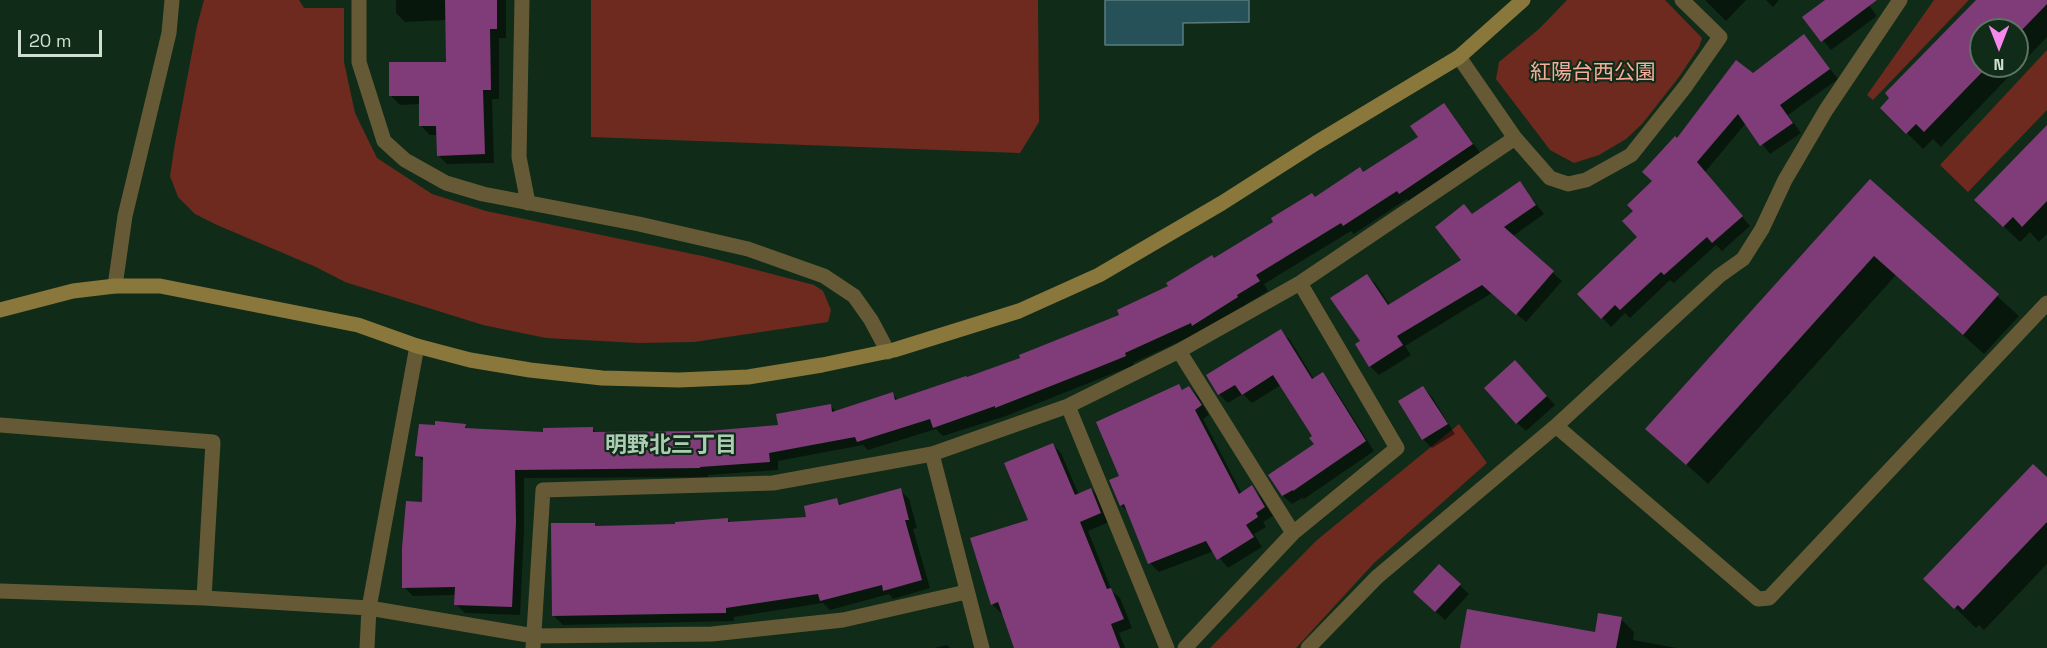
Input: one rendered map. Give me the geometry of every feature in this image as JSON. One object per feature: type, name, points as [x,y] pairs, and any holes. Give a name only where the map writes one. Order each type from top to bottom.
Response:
[{"type":"street","points":[[115,286],[125,216],[170,33],[172,0]]},
{"type":"street","points":[[359,0],[359,62],[384,141],[405,160],[446,183],[483,194],[639,224],[748,249],[824,276],[855,296],[888,352]]},
{"type":"street","points":[[522,0],[519,157],[528,203]]},
{"type":"street","points":[[0,310],[73,291],[115,286],[160,286],[358,325],[417,346],[470,360],[530,370],[602,378],[679,380],[748,377],[888,352],[1018,311],[1099,275],[1222,203],[1459,57],[1523,0]]},
{"type":"street","points":[[1459,57],[1515,138],[1550,178],[1568,184],[1586,180],[1632,155],[1685,87],[1720,36],[1682,0]]},
{"type":"street","points":[[1308,648],[1377,577],[1556,426],[1719,276],[1743,259],[1762,229],[1785,180],[1826,110],[1900,0]]},
{"type":"street","points":[[534,642],[543,490],[773,483],[932,454],[1068,406],[1179,351],[1300,283],[1515,138]]},
{"type":"street","points":[[1185,648],[1293,534],[1397,448],[1300,283]]},
{"type":"street","points":[[1556,426],[1758,599],[1769,598],[2047,303]]},
{"type":"street","points":[[368,648],[369,608],[417,346]]},
{"type":"street","points":[[1179,351],[1293,534]]},
{"type":"street","points":[[1068,406],[1167,648]]},
{"type":"street","points":[[0,425],[213,442],[204,598]]},
{"type":"street","points":[[932,454],[982,648]]},
{"type":"street","points":[[0,591],[204,598],[369,608],[534,642],[712,641],[843,620],[966,592]]},
{"type":"green space","points":[[204,0],[299,0],[304,8],[344,8],[344,62],[355,113],[377,158],[432,194],[486,211],[707,257],[814,285],[823,291],[831,310],[828,322],[694,342],[638,343],[546,338],[483,325],[345,282],[195,214],[178,197],[170,176],[197,26]]},
{"type":"green space","points":[[591,0],[1038,0],[1039,122],[1020,153],[591,137]]},
{"type":"green space","name":"紅陽台西公園","points":[[1567,0],[1665,0],[1702,38],[1699,47],[1679,77],[1642,124],[1626,139],[1599,155],[1574,163],[1550,150],[1496,79],[1499,62],[1539,29]]},
{"type":"green space","points":[[1934,0],[1969,0],[1873,100],[1867,95]]},
{"type":"green space","points":[[2047,50],[2047,110],[1968,192],[1940,165],[2021,78],[2029,78],[2029,69]]},
{"type":"green space","points":[[1459,424],[1487,463],[1374,563],[1296,648],[1210,648],[1317,540]]},
{"type":"water","points":[[1105,0],[1249,0],[1249,22],[1183,23],[1183,45],[1105,45]]},
{"type":"building","points":[[445,0],[497,0],[497,29],[490,29],[491,90],[483,90],[485,154],[437,156],[436,126],[419,126],[419,96],[389,96],[389,62],[446,62]]},
{"type":"building","points":[[1825,0],[1877,0],[1821,42],[1802,17]]},
{"type":"building","points":[[1976,0],[2047,0],[2047,4],[2029,23],[2029,18],[1969,18],[1969,78],[1976,78],[1924,132],[1916,124],[1906,134],[1880,108],[1889,98],[1885,93]]},
{"type":"building","points":[[1804,34],[1830,69],[1780,105],[1793,123],[1760,146],[1738,114],[1697,162],[1743,216],[1712,243],[1707,237],[1664,275],[1661,272],[1620,310],[1615,305],[1601,319],[1577,294],[1637,237],[1622,221],[1633,211],[1627,205],[1652,181],[1642,172],[1675,136],[1677,138],[1736,60],[1753,73]]},
{"type":"building","points":[[1444,103],[1473,144],[1399,194],[1397,191],[1343,226],[1341,223],[1256,275],[1260,281],[1192,326],[1191,323],[1125,353],[1126,356],[995,408],[995,406],[933,428],[930,419],[857,442],[855,437],[769,453],[770,462],[700,468],[515,470],[516,522],[512,607],[454,605],[455,587],[402,588],[402,548],[406,501],[422,502],[423,457],[415,456],[419,424],[435,425],[435,421],[466,424],[465,428],[543,432],[543,428],[593,427],[593,432],[707,431],[778,425],[776,414],[831,404],[832,412],[893,392],[895,400],[1020,358],[1019,355],[1119,315],[1117,310],[1168,286],[1166,283],[1212,255],[1214,258],[1273,222],[1271,218],[1312,193],[1315,197],[1360,167],[1363,172],[1418,137],[1410,126]]},
{"type":"building","points":[[2047,125],[2047,201],[2022,227],[2013,217],[2003,227],[1974,200]]},
{"type":"building","points":[[1870,179],[1999,294],[1963,335],[1874,256],[1686,465],[1645,429]]},
{"type":"building","points":[[1520,181],[1536,205],[1504,227],[1554,271],[1516,315],[1482,285],[1397,336],[1403,345],[1369,367],[1355,344],[1360,341],[1330,298],[1367,274],[1388,305],[1461,260],[1435,227],[1464,204],[1472,214]]},
{"type":"building","points":[[1281,329],[1312,379],[1323,372],[1366,441],[1293,491],[1282,496],[1268,475],[1314,444],[1309,438],[1312,436],[1273,375],[1242,395],[1235,385],[1218,395],[1206,375]]},
{"type":"building","points":[[1515,360],[1547,396],[1516,424],[1484,388]]},
{"type":"building","points":[[1179,384],[1182,390],[1189,386],[1202,405],[1195,410],[1239,494],[1252,485],[1265,507],[1256,513],[1258,517],[1246,525],[1254,537],[1217,560],[1206,541],[1148,564],[1124,504],[1120,506],[1109,480],[1119,476],[1096,422]]},
{"type":"building","points":[[1423,386],[1448,424],[1422,440],[1398,401]]},
{"type":"building","points":[[1053,443],[1075,495],[1091,488],[1101,513],[1080,522],[1107,589],[1111,588],[1124,619],[1111,624],[1120,648],[1014,648],[998,602],[991,605],[970,538],[1028,520],[1004,463]]},
{"type":"building","points":[[2033,464],[2047,477],[2047,522],[1963,610],[1958,605],[1954,609],[1923,579]]},
{"type":"building","points":[[901,488],[909,520],[905,520],[922,580],[883,591],[882,585],[820,601],[818,594],[726,608],[726,613],[552,616],[551,523],[595,523],[595,526],[675,524],[675,522],[728,518],[728,522],[806,517],[804,506],[837,498],[839,505]]},
{"type":"building","points":[[1439,564],[1461,584],[1435,612],[1413,592]]},
{"type":"building","points":[[1467,609],[1595,632],[1598,613],[1622,617],[1616,648],[1460,648]]},
{"type":"district","name":"明野北三丁目","points":[[671,446]]}]
